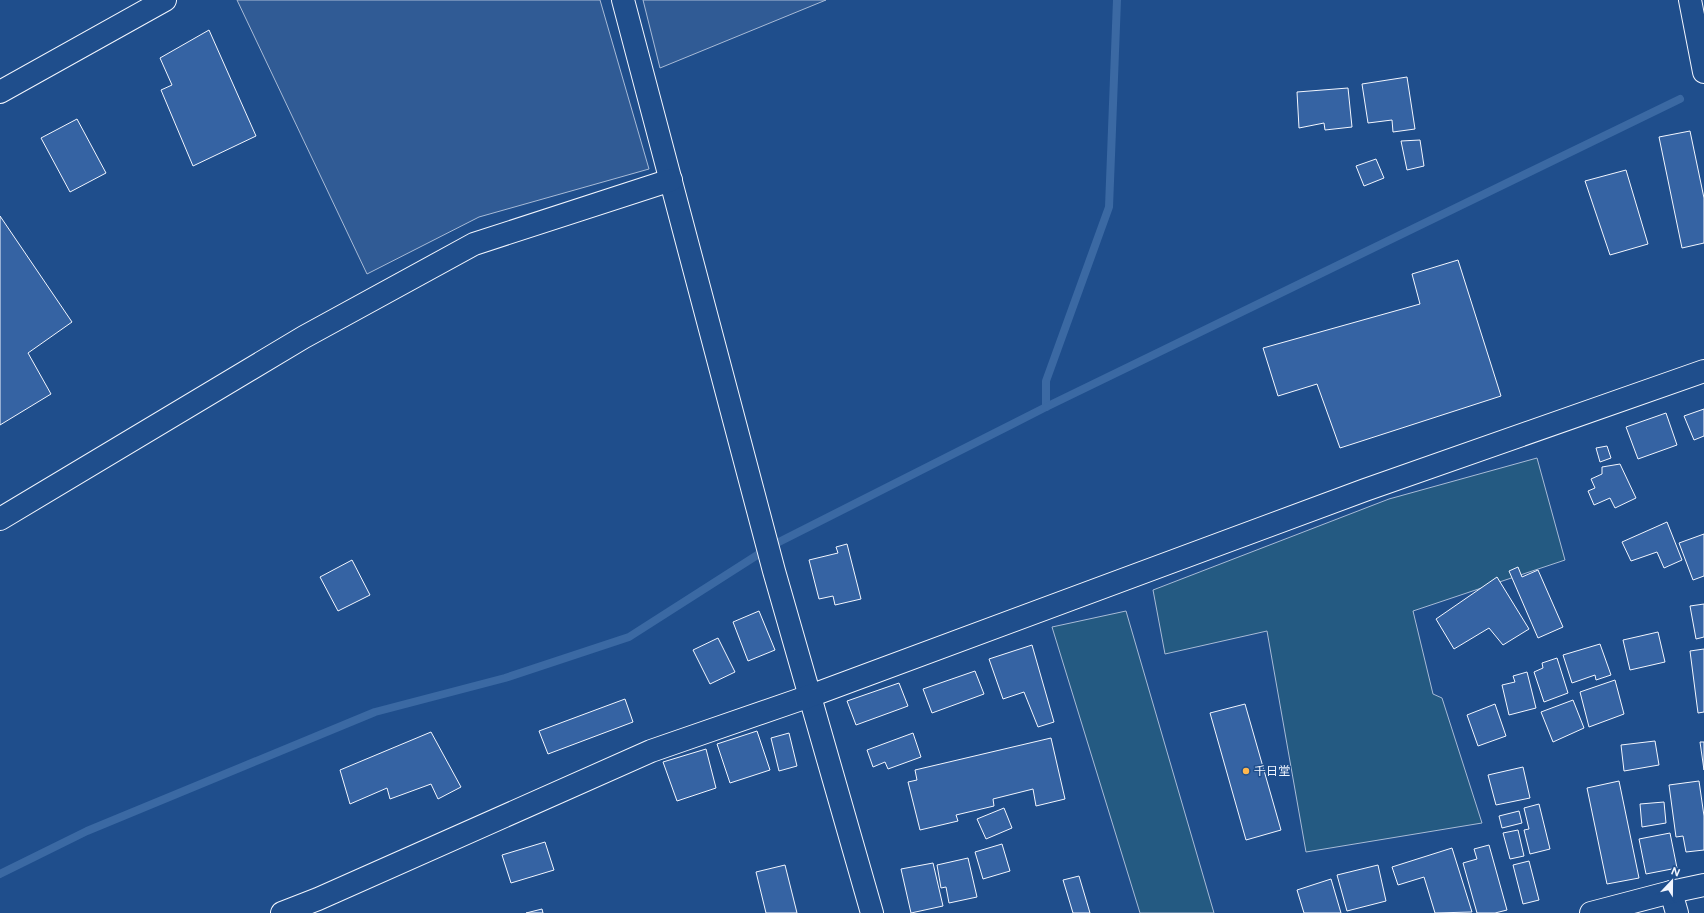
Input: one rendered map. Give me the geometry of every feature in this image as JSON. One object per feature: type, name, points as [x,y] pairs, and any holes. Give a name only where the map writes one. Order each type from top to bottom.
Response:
[{"type":"street","points":[[0,92],[165,0]]},
{"type":"street","points":[[623,0],[774,571],[872,913]]},
{"type":"street","points":[[1690,0],[1704,72]]},
{"type":"street","points":[[0,519],[304,337],[474,244],[671,180]]},
{"type":"street","points":[[282,913],[325,896],[651,751],[810,696],[1365,490],[1704,371]]},
{"type":"street","points":[[1591,913],[1704,885]]},
{"type":"street","points":[[1671,892],[1677,913]]},
{"type":"shaded area","points":[[237,0],[600,0],[649,169],[479,217],[367,274]]},
{"type":"shaded area","points":[[643,0],[826,0],[660,68]]},
{"type":"shaded area","points":[[1537,458],[1565,560],[1413,611],[1433,694],[1442,698],[1482,823],[1306,852],[1267,631],[1165,654],[1153,590],[1389,499]]},
{"type":"shaded area","points":[[1126,611],[1214,913],[1140,913],[1052,627]]},
{"type":"building","points":[[209,30],[256,136],[193,166],[161,90],[172,85],[160,58]]},
{"type":"building","points":[[1407,77],[1415,129],[1393,132],[1392,120],[1368,123],[1362,84]]},
{"type":"building","points":[[1348,88],[1352,127],[1325,130],[1324,123],[1299,128],[1297,92]]},
{"type":"building","points":[[77,119],[106,173],[70,192],[41,138]]},
{"type":"building","points":[[1690,131],[1704,198],[1704,243],[1682,248],[1659,137]]},
{"type":"building","points":[[1420,140],[1424,166],[1407,170],[1401,141]]},
{"type":"building","points":[[1376,159],[1384,178],[1364,186],[1356,166]]},
{"type":"building","points":[[1626,170],[1648,244],[1610,255],[1585,181]]},
{"type":"building","points":[[0,216],[72,322],[28,353],[51,394],[0,425]]},
{"type":"building","points":[[1458,260],[1501,396],[1340,448],[1317,384],[1278,396],[1263,348],[1420,304],[1412,274]]},
{"type":"building","points":[[1704,409],[1704,436],[1694,440],[1684,416]]},
{"type":"building","points":[[1666,413],[1677,445],[1638,459],[1626,427]]},
{"type":"building","points":[[1607,446],[1611,458],[1600,462],[1596,448]]},
{"type":"building","points":[[1620,464],[1636,498],[1615,508],[1610,498],[1594,505],[1588,491],[1595,488],[1591,479],[1602,474],[1602,467]]},
{"type":"building","points":[[1667,522],[1682,560],[1664,568],[1657,552],[1631,561],[1622,542]]},
{"type":"building","points":[[1704,534],[1704,576],[1693,580],[1679,543]]},
{"type":"building","points":[[847,544],[861,599],[835,605],[833,596],[819,599],[809,560],[838,553],[836,547]]},
{"type":"building","points":[[352,560],[370,595],[338,611],[320,577]]},
{"type":"building","points":[[1518,567],[1522,577],[1538,570],[1563,627],[1538,638],[1509,571]]},
{"type":"building","points":[[1497,577],[1529,629],[1503,645],[1489,628],[1454,649],[1436,619]]},
{"type":"building","points":[[1704,604],[1704,637],[1696,639],[1690,606]]},
{"type":"building","points":[[759,611],[775,650],[748,661],[733,622]]},
{"type":"building","points":[[1658,632],[1665,662],[1630,670],[1623,640]]},
{"type":"building","points":[[718,638],[735,672],[710,684],[693,650]]},
{"type":"building","points":[[1600,644],[1611,675],[1596,680],[1595,675],[1572,683],[1563,655]]},
{"type":"building","points":[[1032,645],[1054,722],[1038,727],[1024,692],[1003,699],[989,659]]},
{"type":"building","points":[[1704,649],[1704,712],[1698,713],[1690,651]]},
{"type":"building","points":[[1557,658],[1568,693],[1544,702],[1534,672],[1543,668],[1542,663]]},
{"type":"building","points":[[975,671],[984,694],[932,713],[923,689]]},
{"type":"building","points":[[1527,672],[1536,708],[1509,715],[1502,685],[1515,682],[1513,676]]},
{"type":"building","points":[[1615,680],[1624,714],[1589,727],[1580,692]]},
{"type":"building","points":[[899,683],[908,706],[856,725],[847,701]]},
{"type":"building","points":[[625,699],[633,722],[548,754],[539,731]]},
{"type":"building","points":[[1573,700],[1584,728],[1553,742],[1541,712]]},
{"type":"building","name":"千日堂","points":[[1245,704],[1281,830],[1246,840],[1210,713]]},
{"type":"building","points":[[1495,704],[1506,736],[1478,746],[1467,715]]},
{"type":"building","points":[[757,731],[770,770],[730,783],[717,744]]},
{"type":"building","points":[[431,732],[461,787],[438,799],[431,784],[390,799],[387,788],[350,804],[340,770]]},
{"type":"building","points":[[789,733],[797,766],[779,771],[771,738]]},
{"type":"building","points":[[913,733],[921,757],[888,769],[885,762],[873,767],[867,750]]},
{"type":"building","points":[[1051,738],[1065,799],[1036,806],[1033,789],[993,799],[994,806],[956,815],[958,821],[920,830],[908,782],[917,780],[915,770]]},
{"type":"building","points":[[1655,741],[1659,765],[1624,771],[1621,745]]},
{"type":"building","points":[[1700,742],[1704,742],[1704,770]]},
{"type":"building","points":[[706,749],[716,788],[677,801],[663,762]]},
{"type":"building","points":[[1523,767],[1530,798],[1496,805],[1488,775]]},
{"type":"building","points":[[1619,781],[1639,878],[1607,884],[1587,788]]},
{"type":"building","points":[[1699,781],[1704,816],[1704,850],[1686,852],[1683,836],[1676,837],[1669,785]]},
{"type":"building","points":[[1664,802],[1666,823],[1642,827],[1640,804]]},
{"type":"building","points":[[1539,804],[1550,849],[1530,854],[1524,830],[1529,829],[1524,808]]},
{"type":"building","points":[[1004,808],[1012,828],[986,839],[977,819]]},
{"type":"building","points":[[1519,811],[1522,823],[1502,828],[1499,816]]},
{"type":"building","points":[[1518,830],[1524,856],[1510,859],[1503,833]]},
{"type":"building","points":[[1670,833],[1677,868],[1646,874],[1639,839]]},
{"type":"building","points":[[545,842],[554,870],[511,883],[502,855]]},
{"type":"building","points":[[1002,844],[1010,871],[983,879],[975,852]]},
{"type":"building","points":[[1489,845],[1507,910],[1495,913],[1477,913],[1463,863],[1477,859],[1474,849]]},
{"type":"building","points":[[1452,848],[1472,912],[1435,913],[1424,877],[1398,885],[1392,867]]},
{"type":"building","points":[[968,858],[977,897],[949,903],[946,887],[941,888],[937,865]]},
{"type":"building","points":[[1529,861],[1539,900],[1523,904],[1513,865]]},
{"type":"building","points":[[933,863],[943,906],[911,913],[901,869]]},
{"type":"building","points":[[785,865],[797,913],[766,913],[756,872]]},
{"type":"building","points":[[1378,865],[1386,901],[1347,911],[1337,875]]},
{"type":"building","points":[[1079,876],[1090,913],[1073,913],[1063,880]]},
{"type":"building","points":[[1331,879],[1341,913],[1304,913],[1297,890]]},
{"type":"building","points":[[542,909],[543,913],[526,913]]},
{"type":"waterway","points":[[1046,407],[1046,381],[1109,207],[1117,0]]},
{"type":"waterway","points":[[0,874],[87,831],[375,712],[505,678],[629,637],[773,545],[1046,407],[1680,99]]},
{"type":"place","name":"千日堂","points":[[1246,771]]}]
